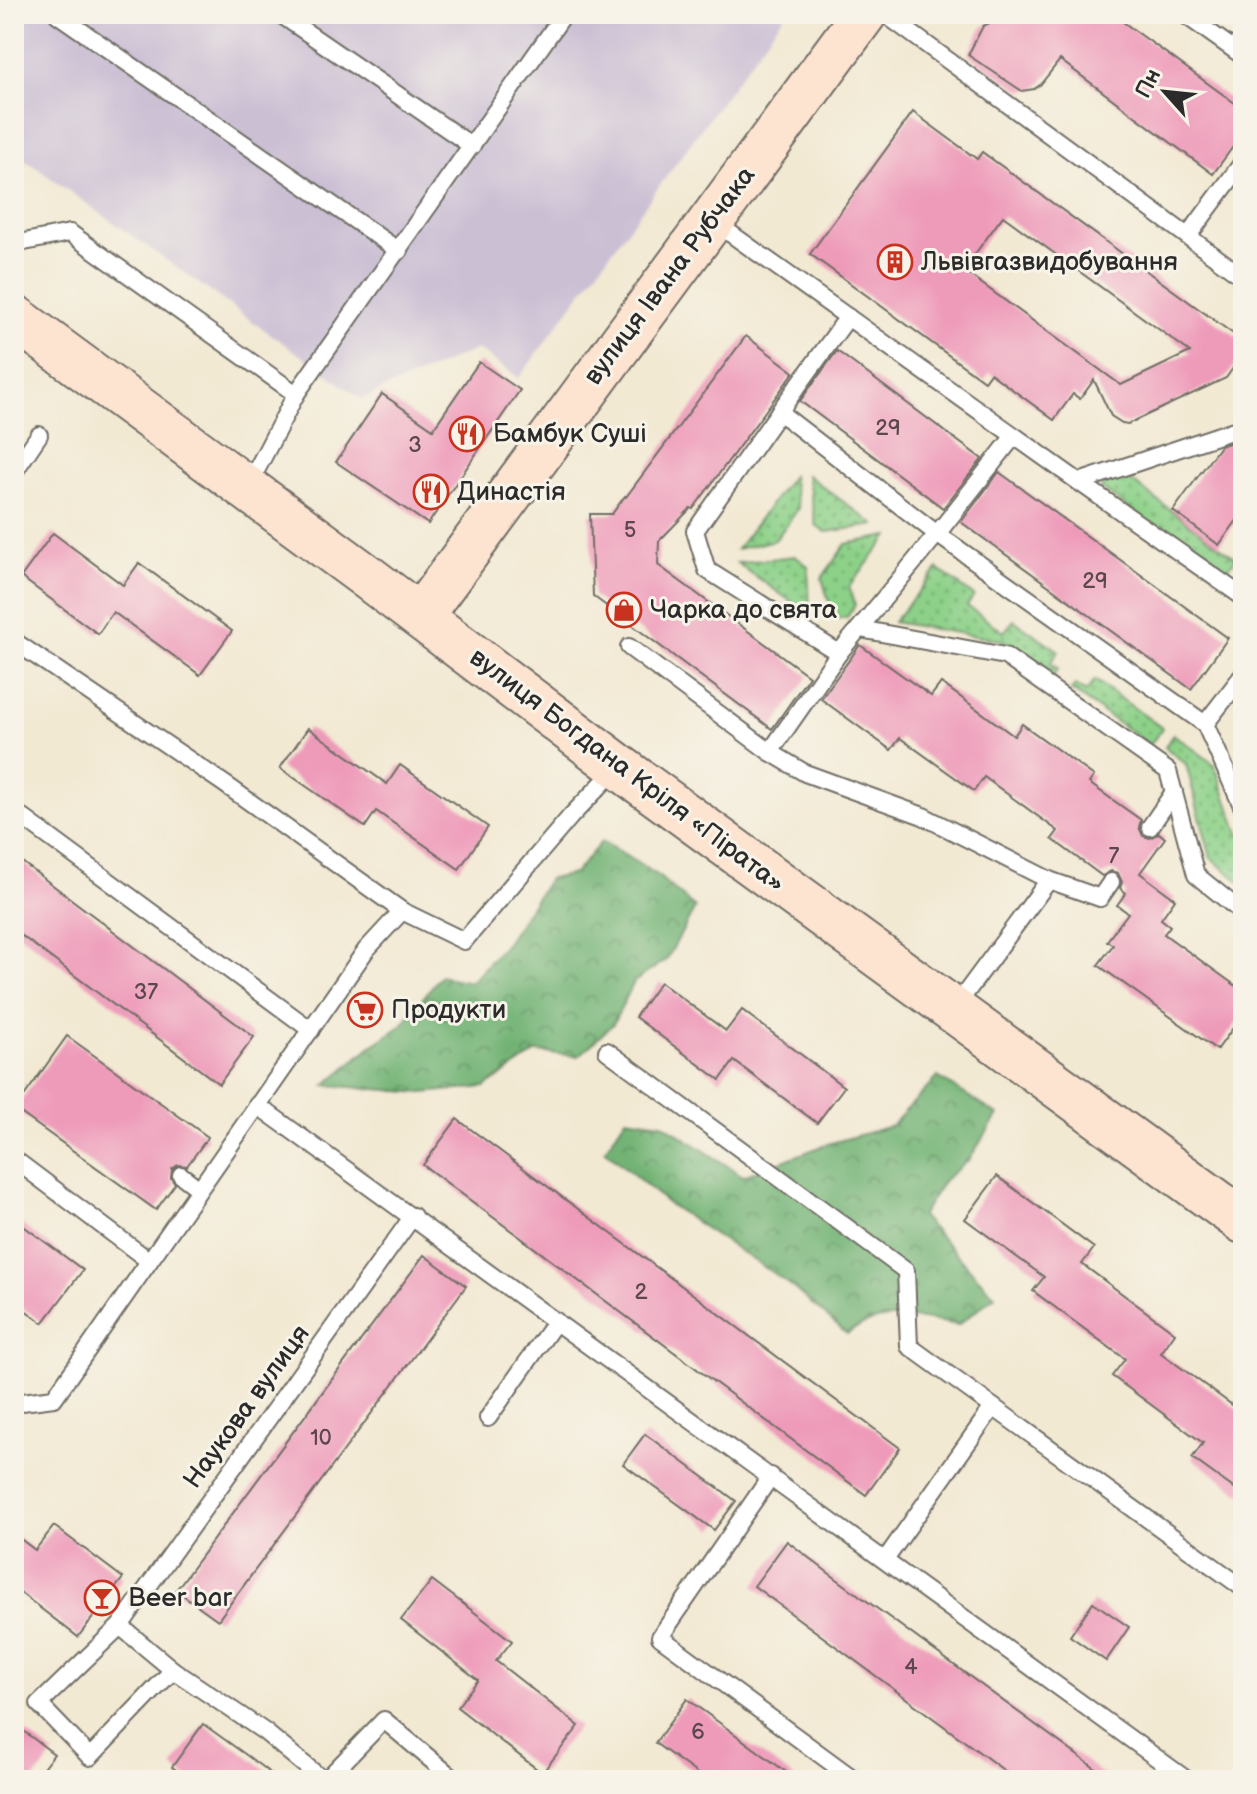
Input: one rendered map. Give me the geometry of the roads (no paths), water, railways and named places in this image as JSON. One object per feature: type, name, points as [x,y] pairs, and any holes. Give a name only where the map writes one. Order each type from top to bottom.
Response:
[{"type":"street","name":"вулиця Івана Рубчака","points":[[420,616],[864,14]]},
{"type":"street","name":"вулиця Богдана Кріля «Пірата»","points":[[14,317],[618,766],[1243,1221]]},
{"type":"lane","points":[[57,14],[399,251]]},
{"type":"lane","points":[[280,14],[472,146]]},
{"type":"lane","points":[[885,14],[1243,277]]},
{"type":"lane","points":[[1184,14],[1243,56]]},
{"type":"lane","points":[[247,489],[296,394],[399,251],[560,15]]},
{"type":"lane","points":[[1188,236],[1243,162]]},
{"type":"lane","points":[[711,220],[1243,597]]},
{"type":"lane","points":[[14,244],[70,233],[296,394]]},
{"type":"lane","points":[[839,653],[707,570],[695,531],[848,317]]},
{"type":"lane","points":[[779,412],[937,534],[1205,724],[1243,808]]},
{"type":"lane","points":[[1079,482],[1243,427]]},
{"type":"lane","points":[[14,472],[39,435]]},
{"type":"lane","points":[[770,752],[839,653],[1014,436]]},
{"type":"lane","points":[[860,629],[1005,656],[1168,771],[1196,875],[1243,913]]},
{"type":"lane","points":[[14,641],[226,785],[402,911],[464,941],[618,766]]},
{"type":"lane","points":[[629,647],[770,752],[805,773],[923,816],[1049,880],[1100,898],[1111,882]]},
{"type":"lane","points":[[1205,724],[1243,675]]},
{"type":"lane","points":[[1150,827],[1174,792]]},
{"type":"lane","points":[[14,811],[311,1030]]},
{"type":"lane","points":[[952,1011],[1049,880]]},
{"type":"lane","points":[[14,1403],[54,1398],[366,950],[402,911]]},
{"type":"lane","points":[[607,1051],[906,1271],[909,1346],[1243,1588]]},
{"type":"lane","points":[[257,1105],[1187,1780]]},
{"type":"lane","points":[[14,1159],[148,1260]]},
{"type":"lane","points":[[181,1175],[198,1188]]},
{"type":"lane","name":"Наукова вулиця","points":[[173,1670],[90,1757],[39,1704],[120,1626],[413,1216]]},
{"type":"lane","points":[[488,1418],[556,1321]]},
{"type":"lane","points":[[885,1560],[993,1407]]},
{"type":"lane","points":[[771,1476],[660,1637],[855,1780]]},
{"type":"lane","points":[[120,1626],[173,1670],[265,1732],[324,1780],[384,1720],[455,1780]]},
{"type":"place","name":"Львівгазвидобування","points":[[895,262]]},
{"type":"place","name":"Бамбук Суші","points":[[467,434]]},
{"type":"place","name":"Династія","points":[[431,492]]},
{"type":"place","name":"Чарка до свята","points":[[624,610]]},
{"type":"place","name":"Продукти","points":[[365,1010]]},
{"type":"place","name":"Beer bar","points":[[102,1598]]}]
